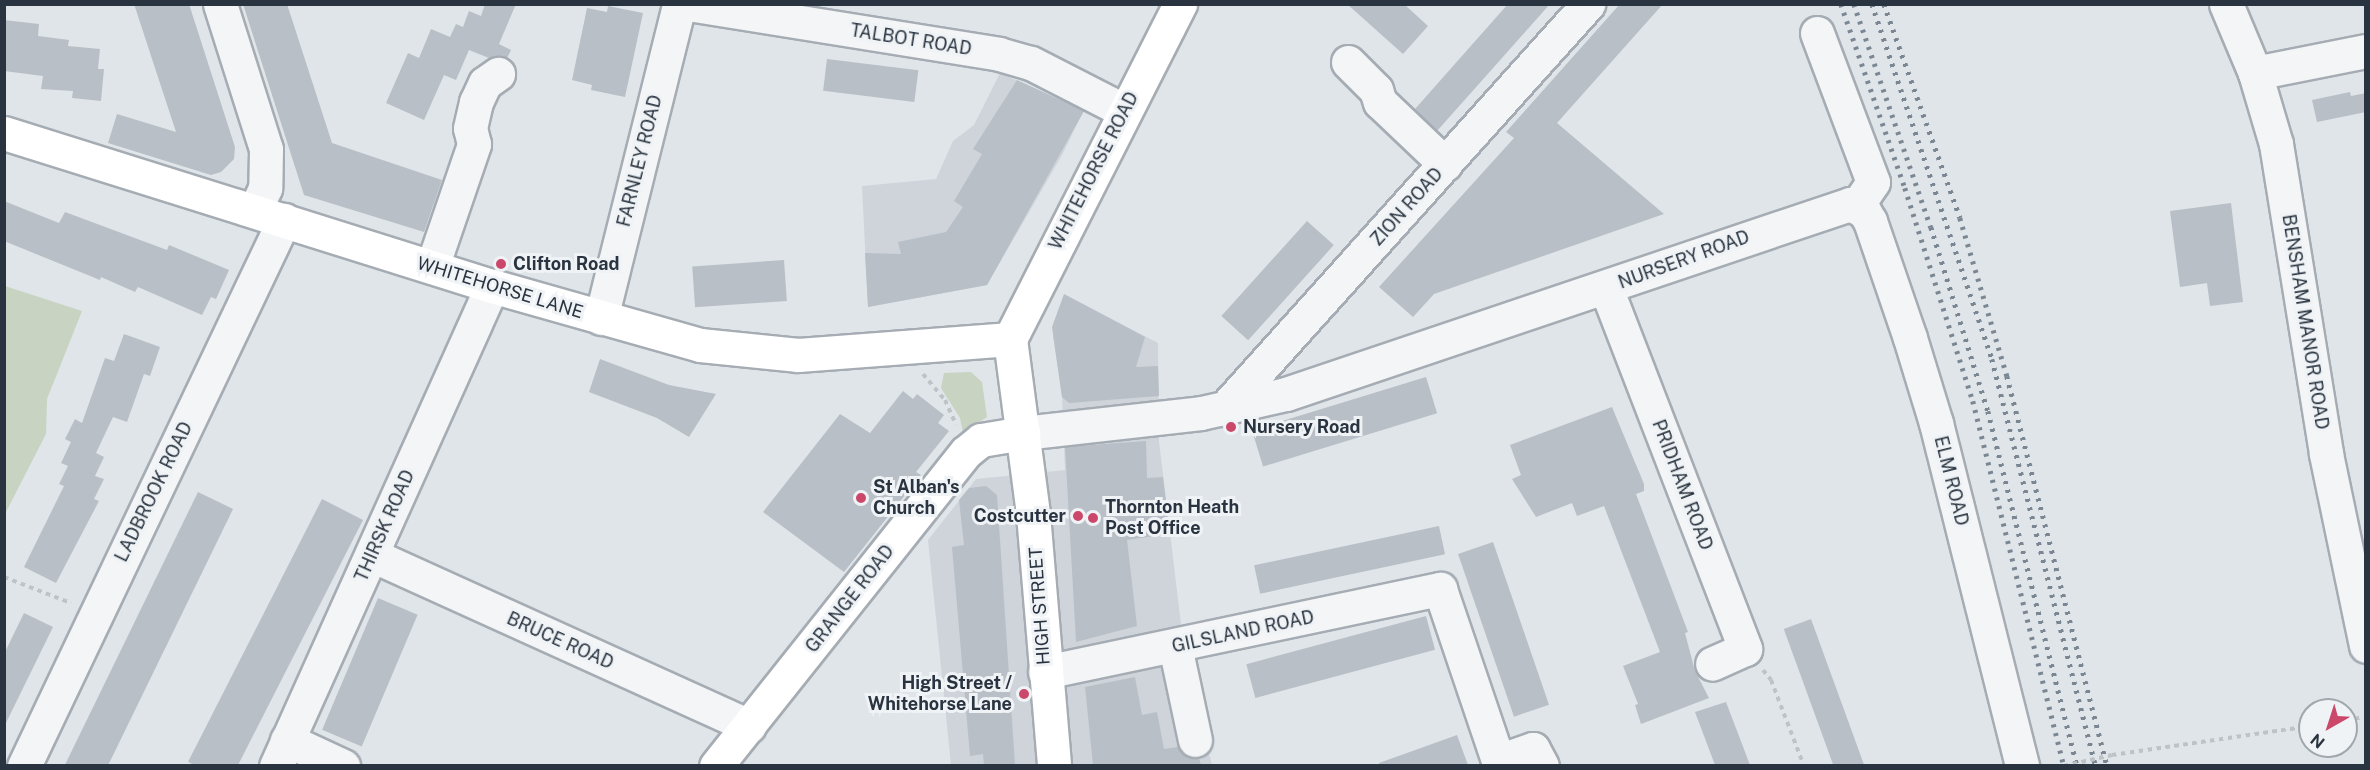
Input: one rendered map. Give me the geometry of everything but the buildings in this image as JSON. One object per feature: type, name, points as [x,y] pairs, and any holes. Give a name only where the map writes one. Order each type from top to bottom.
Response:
[{"type":"main road","name":"WHITEHORSE ROAD","points":[[1010,339],[1123,110],[1180,4]]},
{"type":"main road","name":"WHITEHORSE LANE","points":[[4,133],[492,286],[700,345],[769,354],[826,354],[1010,339]]},
{"type":"main road","name":"HIGH STREET","points":[[1010,339],[1023,433],[1054,765]]},
{"type":"main road","name":"GRANGE ROAD","points":[[716,765],[966,452],[981,440],[1023,433]]},
{"type":"street","points":[[220,4],[266,149],[266,188],[270,215]]},
{"type":"street","name":"FARNLEY ROAD","points":[[601,318],[680,4]]},
{"type":"street","name":"TALBOT ROAD","points":[[688,4],[1010,56],[1043,69],[1123,110]]},
{"type":"street","name":"ZION ROAD","points":[[1224,409],[1588,4]]},
{"type":"street","name":"BENSHAM MANOR ROAD","points":[[2226,4],[2255,73],[2276,144],[2326,454],[2359,578],[2366,646]]},
{"type":"street","points":[[1817,33],[1873,182],[1857,206]]},
{"type":"street","points":[[2255,73],[2366,51]]},
{"type":"street","points":[[1348,62],[1376,90],[1380,102],[1445,164]]},
{"type":"street","points":[[432,267],[474,144],[470,128],[476,102],[485,82],[498,74]]},
{"type":"street","name":"NURSERY ROAD","points":[[1023,433],[1224,409],[1333,381],[1606,288],[1838,205],[1857,206]]},
{"type":"street","name":"ELM ROAD","points":[[1857,206],[1870,221],[1936,423],[2022,765]]},
{"type":"street","name":"LADBROOK ROAD","points":[[24,765],[95,612],[270,215]]},
{"type":"street","name":"THIRSK ROAD","points":[[282,753],[492,286]]},
{"type":"street","name":"PRIDHAM ROAD","points":[[1606,288],[1745,649]]},
{"type":"street","name":"BRUCE ROAD","points":[[372,555],[748,726]]},
{"type":"street","name":"GILSLAND ROAD","points":[[1045,672],[1440,590],[1499,763]]},
{"type":"street","points":[[1176,646],[1195,740]]},
{"type":"street","points":[[1712,664],[1745,649]]},
{"type":"street","points":[[1499,763],[1533,749],[1542,765]]},
{"type":"street","points":[[282,753],[343,765]]},
{"type":"path","points":[[918,369],[945,400],[956,429]]},
{"type":"path","points":[[4,577],[95,612]]},
{"type":"path","points":[[1745,649],[1771,680],[1804,765]]},
{"type":"path","points":[[2064,765],[2298,728]]},
{"type":"shaded area","points":[[1000,73],[1084,110],[1062,155],[987,285],[868,307],[862,186],[936,179],[953,141],[974,125]]},
{"type":"shaded area","points":[[1064,294],[1158,343],[1159,441],[1186,666],[1212,765],[951,765],[928,540],[976,479],[1065,470],[1062,397],[1053,336]]},
{"type":"green space","points":[[5,286],[82,311],[47,399],[46,434],[5,514]]},
{"type":"green space","points":[[971,372],[982,382],[987,417],[963,433],[960,418],[941,388],[944,373]]},
{"type":"railway","points":[[1841,4],[1905,188],[1973,401],[2064,766]]},
{"type":"railway","points":[[1854,4],[1931,227],[1988,411],[2077,766]]},
{"type":"railway","points":[[1872,4],[1992,359],[2096,766]]},
{"type":"railway","points":[[1884,4],[1960,218],[2007,376],[2107,766]]},
{"type":"place","name":"Clifton Road","points":[[501,264]]},
{"type":"place","name":"Nursery Road","points":[[1231,427]]},
{"type":"place","name":"St Alban's Church","points":[[861,498]]},
{"type":"place","name":"Costcutter","points":[[1078,516]]},
{"type":"place","name":"Thornton Heath Post Office","points":[[1093,518]]},
{"type":"place","name":"High Street / Whitehorse Lane","points":[[1024,694]]}]
